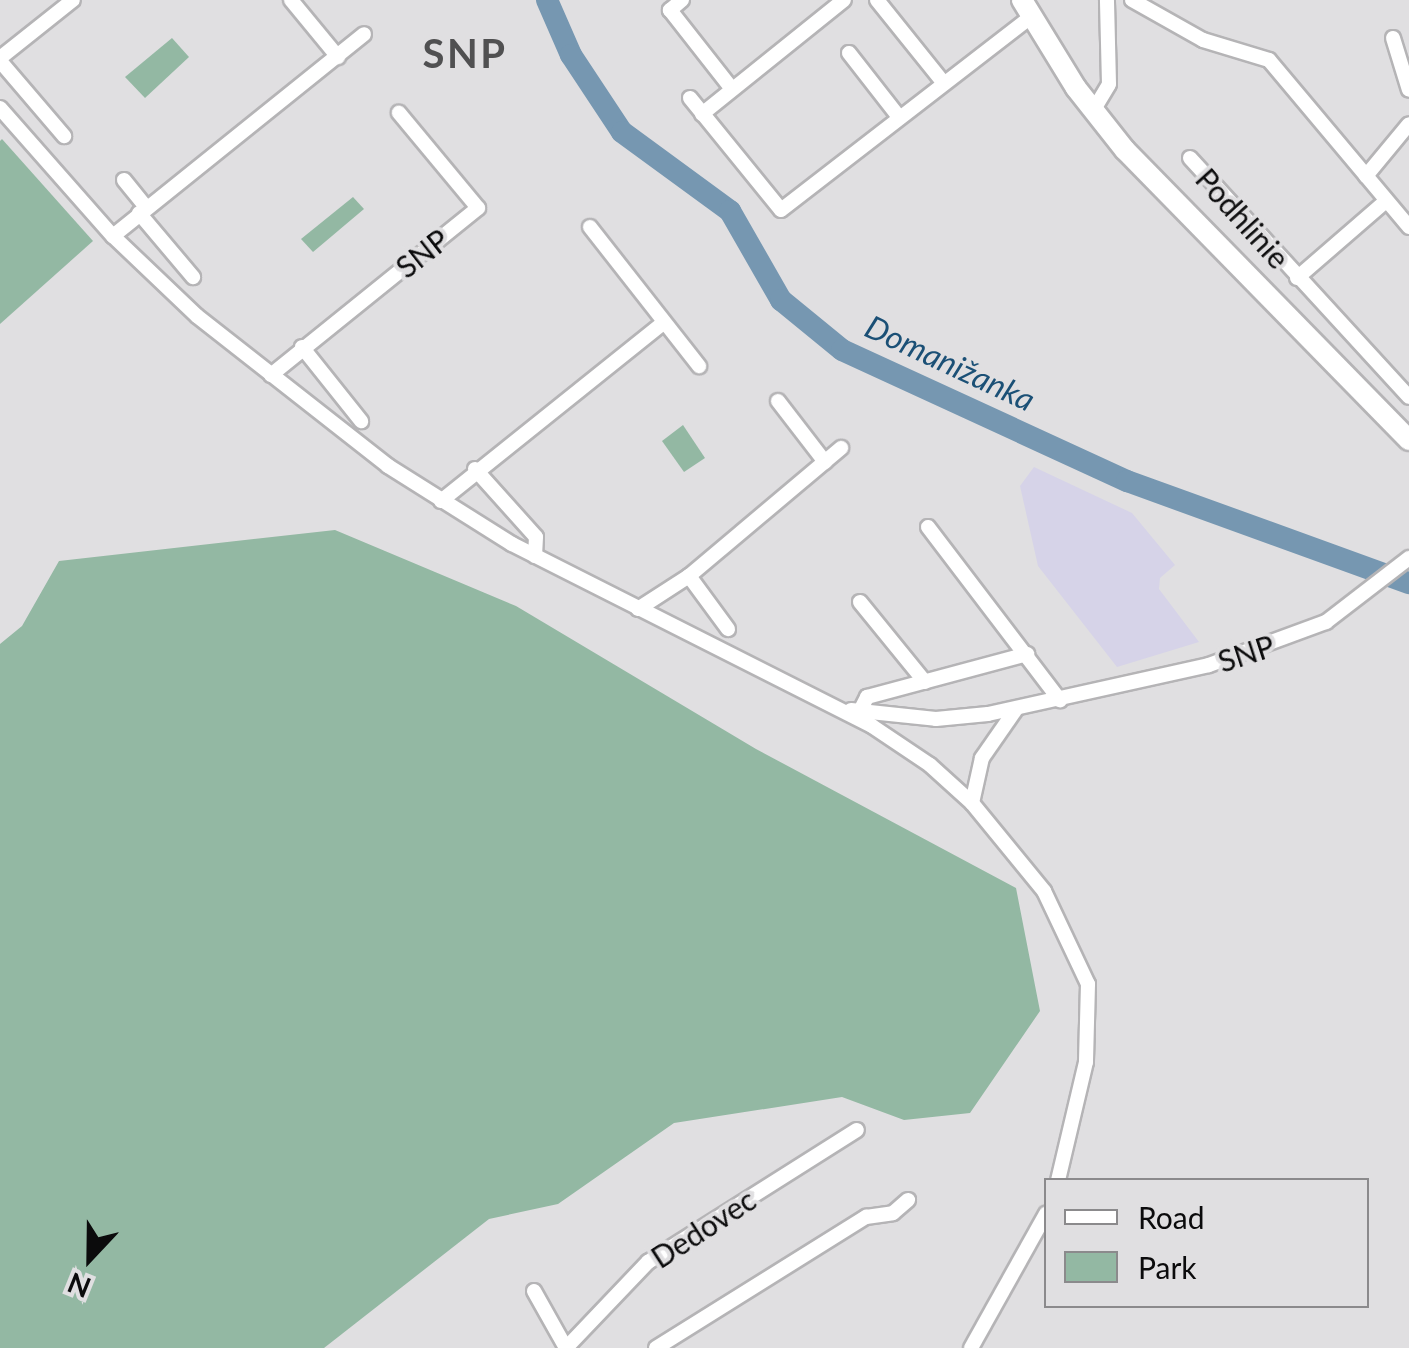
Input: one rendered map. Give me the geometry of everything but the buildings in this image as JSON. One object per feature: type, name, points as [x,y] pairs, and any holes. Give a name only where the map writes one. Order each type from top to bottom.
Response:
[{"type":"main road","points":[[1026,8],[1093,111],[1180,209],[1409,440]]},
{"type":"street","points":[[64,136],[0,60],[73,0]]},
{"type":"street","points":[[291,0],[338,56]]},
{"type":"street","points":[[682,0],[670,10],[732,89]]},
{"type":"street","points":[[702,114],[844,0]]},
{"type":"street","points":[[877,0],[943,82]]},
{"type":"street","points":[[1093,111],[1108,84],[1107,0]]},
{"type":"street","points":[[1132,0],[1203,40],[1269,60],[1409,227]]},
{"type":"street","points":[[690,98],[781,210],[943,82],[1026,8]]},
{"type":"street","points":[[113,236],[364,34]]},
{"type":"street","points":[[1393,38],[1409,90]]},
{"type":"street","points":[[849,53],[900,117]]},
{"type":"street","name":"SNP","points":[[0,108],[113,236],[270,375],[440,501],[638,610],[836,707],[912,752],[972,803],[1044,891],[1080,955],[1090,1003],[1086,1062],[1058,1178]]},
{"type":"street","name":"SNP","points":[[270,375],[478,208],[399,113]]},
{"type":"street","points":[[1366,176],[1409,124]]},
{"type":"street","name":"Podhlinie","points":[[1190,158],[1296,278],[1409,396]]},
{"type":"street","points":[[124,180],[193,277]]},
{"type":"street","name":"Podhlinie","points":[[1296,278],[1386,201]]},
{"type":"street","points":[[590,227],[662,324],[699,366]]},
{"type":"street","points":[[440,501],[475,469],[662,324]]},
{"type":"street","points":[[302,347],[360,421]]},
{"type":"street","points":[[778,401],[825,462]]},
{"type":"street","points":[[638,610],[690,576],[840,448]]},
{"type":"street","points":[[475,469],[536,537],[535,556]]},
{"type":"street","points":[[928,527],[1060,700]]},
{"type":"street","name":"SNP","points":[[836,707],[936,718],[1016,709],[1246,654],[1314,628],[1370,593],[1409,558]]},
{"type":"street","points":[[690,576],[728,629]]},
{"type":"street","points":[[860,602],[925,682]]},
{"type":"street","points":[[860,711],[867,697],[1027,654]]},
{"type":"street","points":[[972,803],[982,758],[1016,709]]},
{"type":"street","name":"Dedovec","points":[[566,1348],[648,1262],[858,1130]]},
{"type":"street","points":[[656,1348],[866,1217],[893,1213],[908,1200]]},
{"type":"street","points":[[971,1348],[1044,1218]]},
{"type":"street","points":[[534,1291],[566,1348]]},
{"type":"shaded area","points":[[1034,467],[1132,513],[1175,565],[1160,578],[1159,589],[1199,642],[1117,667],[1038,566],[1020,486]]},
{"type":"green space","points":[[172,38],[189,57],[145,98],[125,77]]},
{"type":"green space","points":[[0,141],[93,241],[0,324]]},
{"type":"green space","points":[[353,197],[364,209],[313,252],[301,239]]},
{"type":"green space","points":[[683,425],[705,458],[684,472],[662,441]]},
{"type":"green space","points":[[335,530],[516,606],[756,749],[1016,888],[1040,1011],[970,1113],[904,1120],[842,1097],[674,1123],[558,1204],[489,1219],[324,1348],[0,1348],[0,644],[22,626],[59,561]]},
{"type":"waterway","name":"Domanižanka","points":[[547,0],[571,55],[622,132],[730,211],[781,300],[842,350],[1127,481],[1409,583]]},
{"type":"district","name":"SNP","points":[[465,53]]}]
